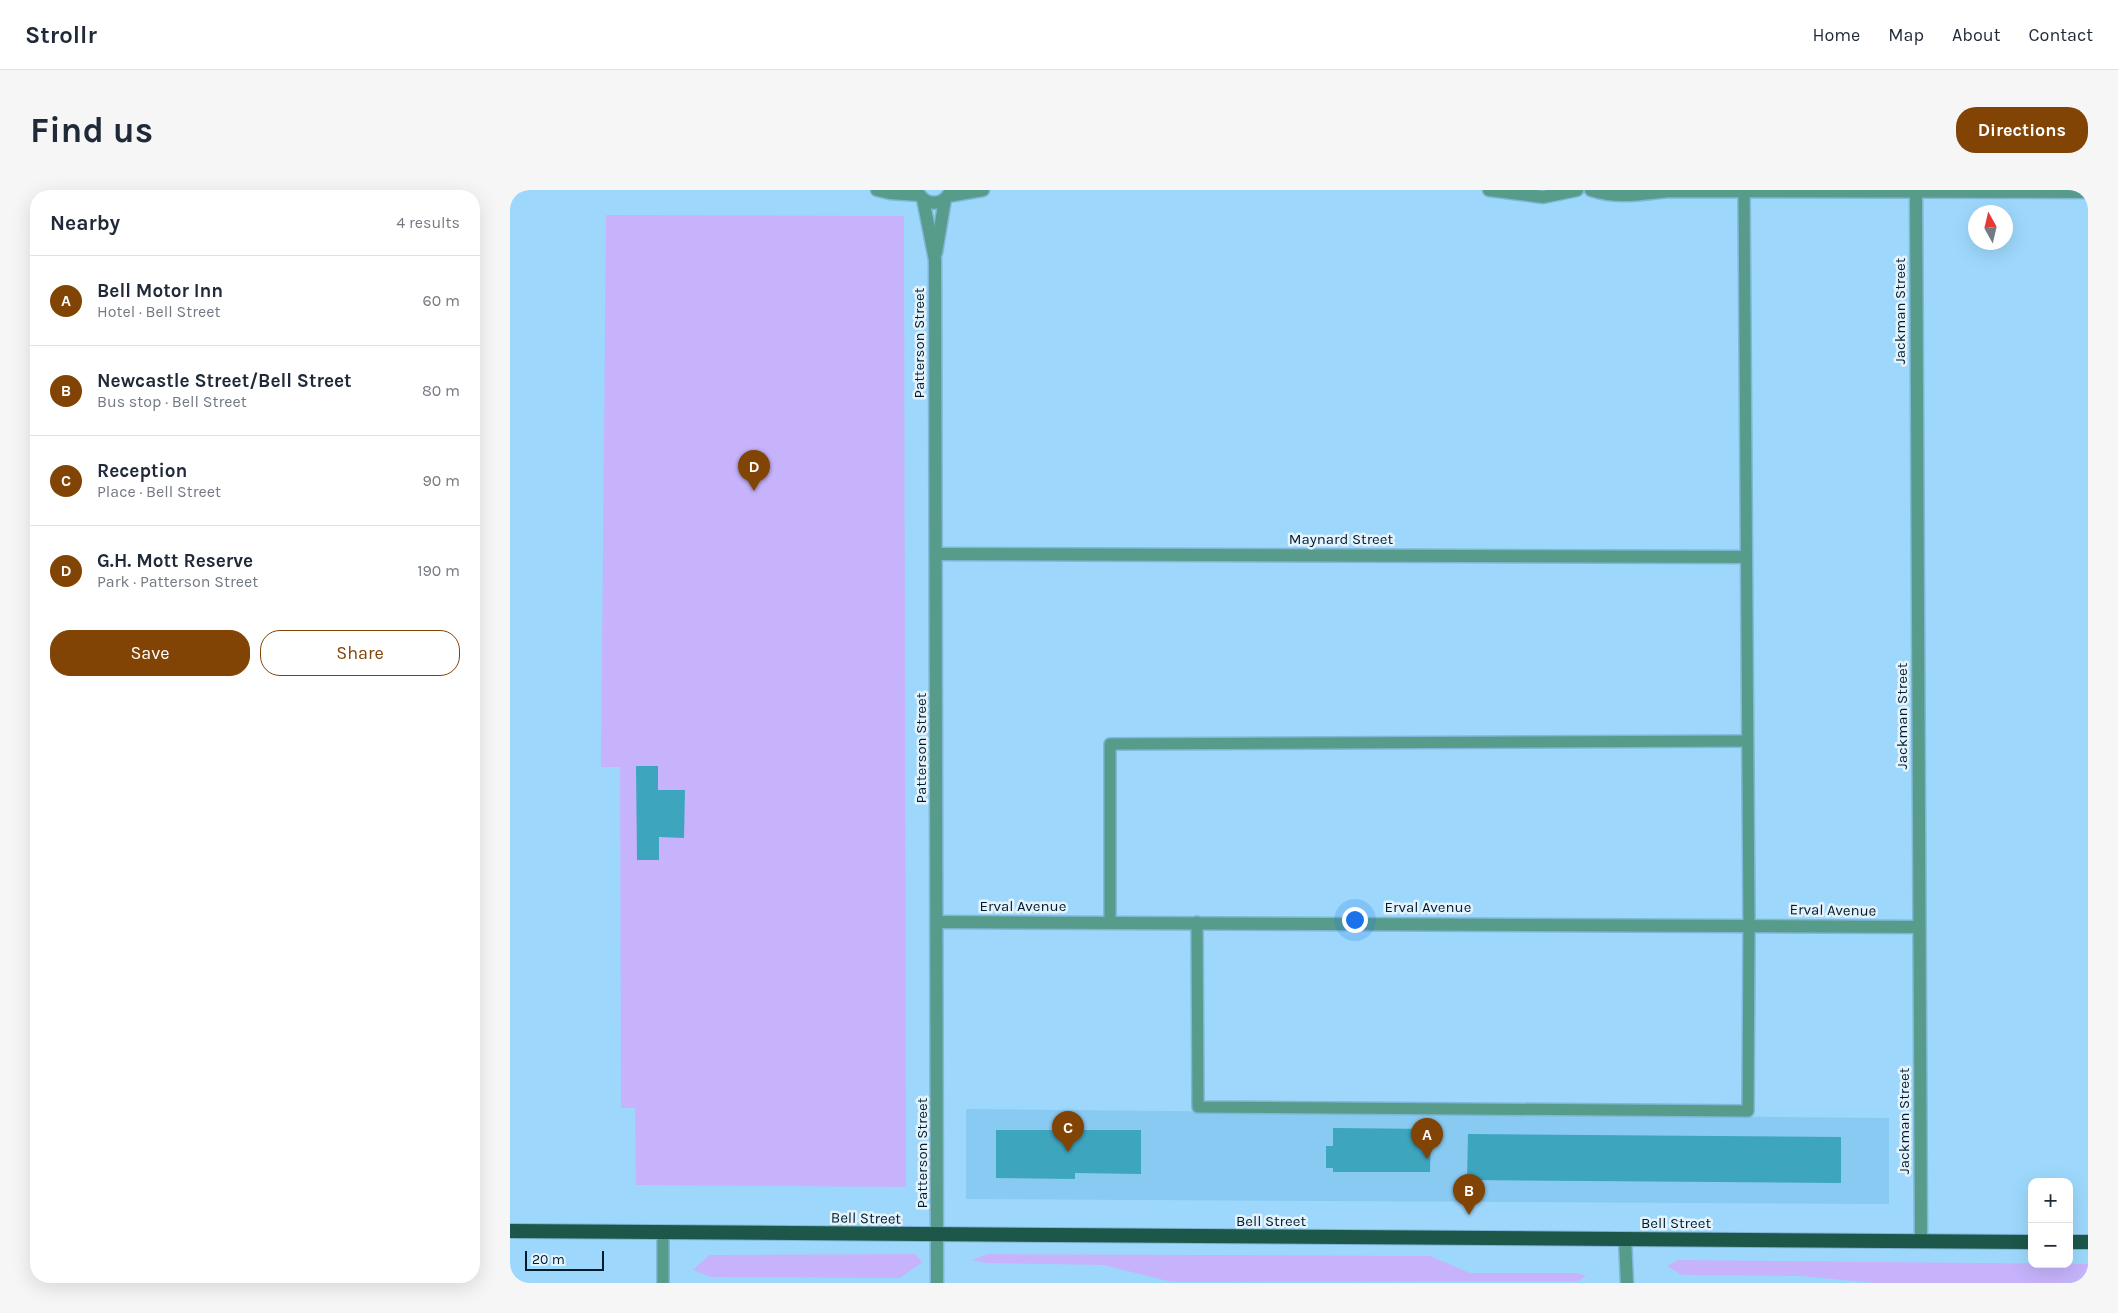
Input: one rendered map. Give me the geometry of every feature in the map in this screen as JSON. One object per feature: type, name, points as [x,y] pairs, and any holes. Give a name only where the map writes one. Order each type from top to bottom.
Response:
[{"type":"highway","name":"Bell Street","points":[[510,1231],[939,1236],[2028,1242]]},
{"type":"highway","points":[[2073,1242],[2088,1242]]},
{"type":"street","points":[[877,190],[890,194],[920,195],[934,203],[948,195],[983,190]]},
{"type":"street","points":[[1489,190],[1543,197],[1577,190]]},
{"type":"street","points":[[1590,190],[1624,197],[1667,190],[1744,192],[2088,192]]},
{"type":"street","name":"Jackman Street","points":[[1916,192],[1921,1241]]},
{"type":"street","name":"Patterson Street","points":[[920,195],[935,260]]},
{"type":"street","name":"Patterson Street","points":[[937,1283],[939,1236],[935,260],[948,195]]},
{"type":"street","name":"Maynard Street","points":[[937,554],[1745,557]]},
{"type":"street","name":"Erval Avenue","points":[[938,922],[1749,924],[1919,927]]},
{"type":"street","points":[[1625,1239],[1627,1283]]},
{"type":"lane","points":[[1196,922],[1198,1107],[1748,1111],[1749,924],[1744,192]]},
{"type":"lane","points":[[1110,922],[1110,744],[1747,741]]},
{"type":"lane","points":[[662,1283],[663,1232]]},
{"type":"shaded area","points":[[606,215],[904,216],[906,1187],[636,1185],[635,1108],[621,1108],[620,767],[601,767]]},
{"type":"shaded area","points":[[966,1109],[1889,1118],[1889,1204],[966,1199]]},
{"type":"shaded area","points":[[915,1254],[922,1262],[900,1278],[711,1277],[693,1270],[709,1255]]},
{"type":"shaded area","points":[[988,1254],[1430,1256],[1470,1273],[1577,1273],[1586,1276],[1578,1281],[1172,1282],[1103,1265],[987,1263],[971,1260]]},
{"type":"shaded area","points":[[1678,1260],[2028,1263],[2028,1268],[2073,1268],[2073,1264],[2088,1264],[2088,1283],[1874,1283],[1801,1276],[1682,1275],[1667,1266]]},
{"type":"building","points":[[636,766],[658,766],[658,790],[685,790],[684,838],[659,837],[659,860],[637,860]]},
{"type":"building","points":[[1333,1128],[1431,1129],[1430,1172],[1333,1172],[1333,1168],[1326,1168],[1326,1146],[1333,1146]]},
{"type":"building","points":[[996,1130],[1141,1130],[1141,1174],[1075,1173],[1075,1179],[996,1178]]},
{"type":"building","points":[[1468,1134],[1841,1137],[1841,1183],[1467,1180]]},
{"type":"place","name":"G.H. Mott Reserve","points":[[754,491]]},
{"type":"place","name":"Reception","points":[[1068,1152]]},
{"type":"place","name":"Bell Motor Inn","points":[[1427,1159]]},
{"type":"place","name":"Newcastle Street/Bell Street","points":[[1469,1215]]}]
